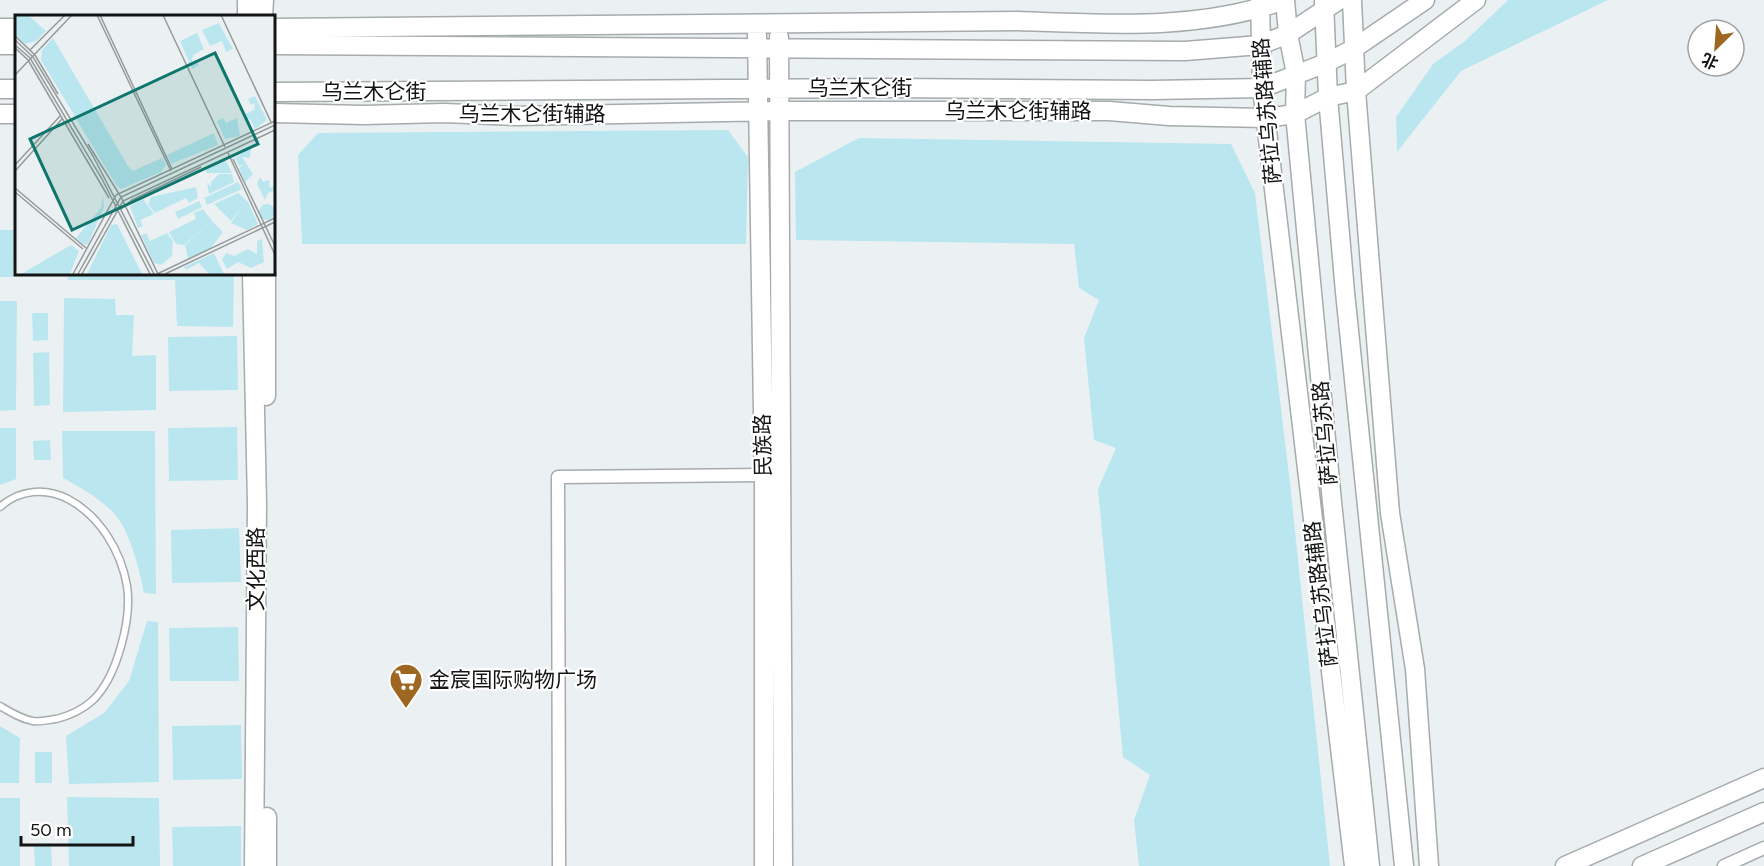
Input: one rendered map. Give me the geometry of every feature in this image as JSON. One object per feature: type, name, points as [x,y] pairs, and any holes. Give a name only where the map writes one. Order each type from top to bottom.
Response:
[{"type":"street","points":[[263,15],[264,0]]},
{"type":"street","points":[[274,28],[1018,21],[1102,24],[1183,21],[1285,0]]},
{"type":"street","name":"萨拉乌苏路","points":[[1285,0],[1288,34],[1296,74],[1295,114],[1330,490],[1370,866]]},
{"type":"street","points":[[1352,0],[1356,92],[1390,513],[1415,669],[1428,866]]},
{"type":"street","name":"乌兰木仑街","points":[[274,92],[778,88],[1153,90],[1262,88],[1326,63],[1353,49],[1425,0]]},
{"type":"street","name":"乌兰木仑街辅路","points":[[274,113],[364,115],[444,113],[515,116],[778,111],[1109,111],[1169,116],[1265,118],[1295,114],[1328,97],[1356,92],[1476,0]]},
{"type":"street","name":"萨拉乌苏路","points":[[1329,3],[1326,63],[1328,97],[1345,292],[1404,866]]},
{"type":"street","name":"乌兰木仑街","points":[[274,45],[1185,51],[1260,45],[1288,34],[1329,3]]},
{"type":"street","name":"萨拉乌苏路辅路","points":[[1260,4],[1265,118],[1354,866]]},
{"type":"street","name":"民族路","points":[[755,24],[758,47],[757,112],[773,475],[783,866]]},
{"type":"street","name":"民族路","points":[[764,866],[773,475],[778,24]]},
{"type":"street","name":"文化西路","points":[[252,274],[257,504],[254,866]]},
{"type":"street","name":"文化西路","points":[[266,274],[267,866]]},
{"type":"street","points":[[559,866],[558,477],[773,475]]},
{"type":"street","points":[[1565,866],[1764,778]]},
{"type":"street","points":[[1642,866],[1764,812]]},
{"type":"street","points":[[1724,866],[1764,848]]},
{"type":"lane","points":[[0,507],[21,494],[39,491],[58,494],[78,504],[95,519],[111,541],[122,566],[127,587],[128,616],[121,648],[109,677],[92,701],[69,716],[46,721],[34,721],[17,716],[0,706]]},
{"type":"shaded area","points":[[1508,0],[1608,0],[1461,71],[1397,152],[1396,117],[1433,64],[1465,41]]},
{"type":"shaded area","points":[[728,130],[748,157],[746,244],[302,244],[298,155],[318,133]]},
{"type":"shaded area","points":[[859,138],[1231,144],[1255,193],[1290,483],[1330,866],[1139,866],[1134,820],[1150,775],[1123,757],[1098,489],[1116,448],[1094,440],[1084,338],[1099,300],[1079,288],[1074,244],[796,240],[795,172]]},
{"type":"shaded area","points":[[0,230],[14,230],[13,277],[0,277]]},
{"type":"shaded area","points":[[68,274],[234,274],[233,327],[177,326],[175,280],[68,280]]},
{"type":"shaded area","points":[[64,298],[115,299],[116,315],[134,315],[132,356],[156,355],[156,410],[63,412]]},
{"type":"shaded area","points":[[0,301],[17,301],[16,410],[0,411]]},
{"type":"shaded area","points":[[32,313],[48,313],[48,340],[33,341]]},
{"type":"shaded area","points":[[237,336],[238,390],[169,391],[168,337]]},
{"type":"shaded area","points":[[49,352],[50,405],[34,406],[33,353]]},
{"type":"shaded area","points":[[237,427],[238,480],[169,481],[168,428]]},
{"type":"shaded area","points":[[0,428],[16,428],[16,479],[0,485]]},
{"type":"shaded area","points":[[62,431],[155,431],[156,594],[144,593],[132,547],[125,529],[115,514],[94,496],[63,478]]},
{"type":"shaded area","points":[[50,440],[51,460],[34,460],[33,441]]},
{"type":"shaded area","points":[[239,528],[241,582],[172,583],[171,530]]},
{"type":"shaded area","points":[[147,621],[158,622],[159,782],[69,784],[66,736],[104,713],[129,681]]},
{"type":"shaded area","points":[[238,627],[239,681],[170,681],[169,628]]},
{"type":"shaded area","points":[[241,725],[242,779],[173,780],[172,726]]},
{"type":"shaded area","points":[[0,726],[20,738],[19,783],[0,783]]},
{"type":"shaded area","points":[[35,752],[52,752],[52,783],[35,783]]},
{"type":"shaded area","points":[[67,797],[159,798],[160,866],[69,866]]},
{"type":"shaded area","points":[[0,798],[20,798],[20,866],[0,866]]},
{"type":"shaded area","points":[[241,826],[241,866],[173,866],[172,827]]},
{"type":"shaded area","points":[[51,843],[52,866],[35,866],[34,844]]},
{"type":"place","name":"金宸国际购物广场","points":[[406,709]]}]
